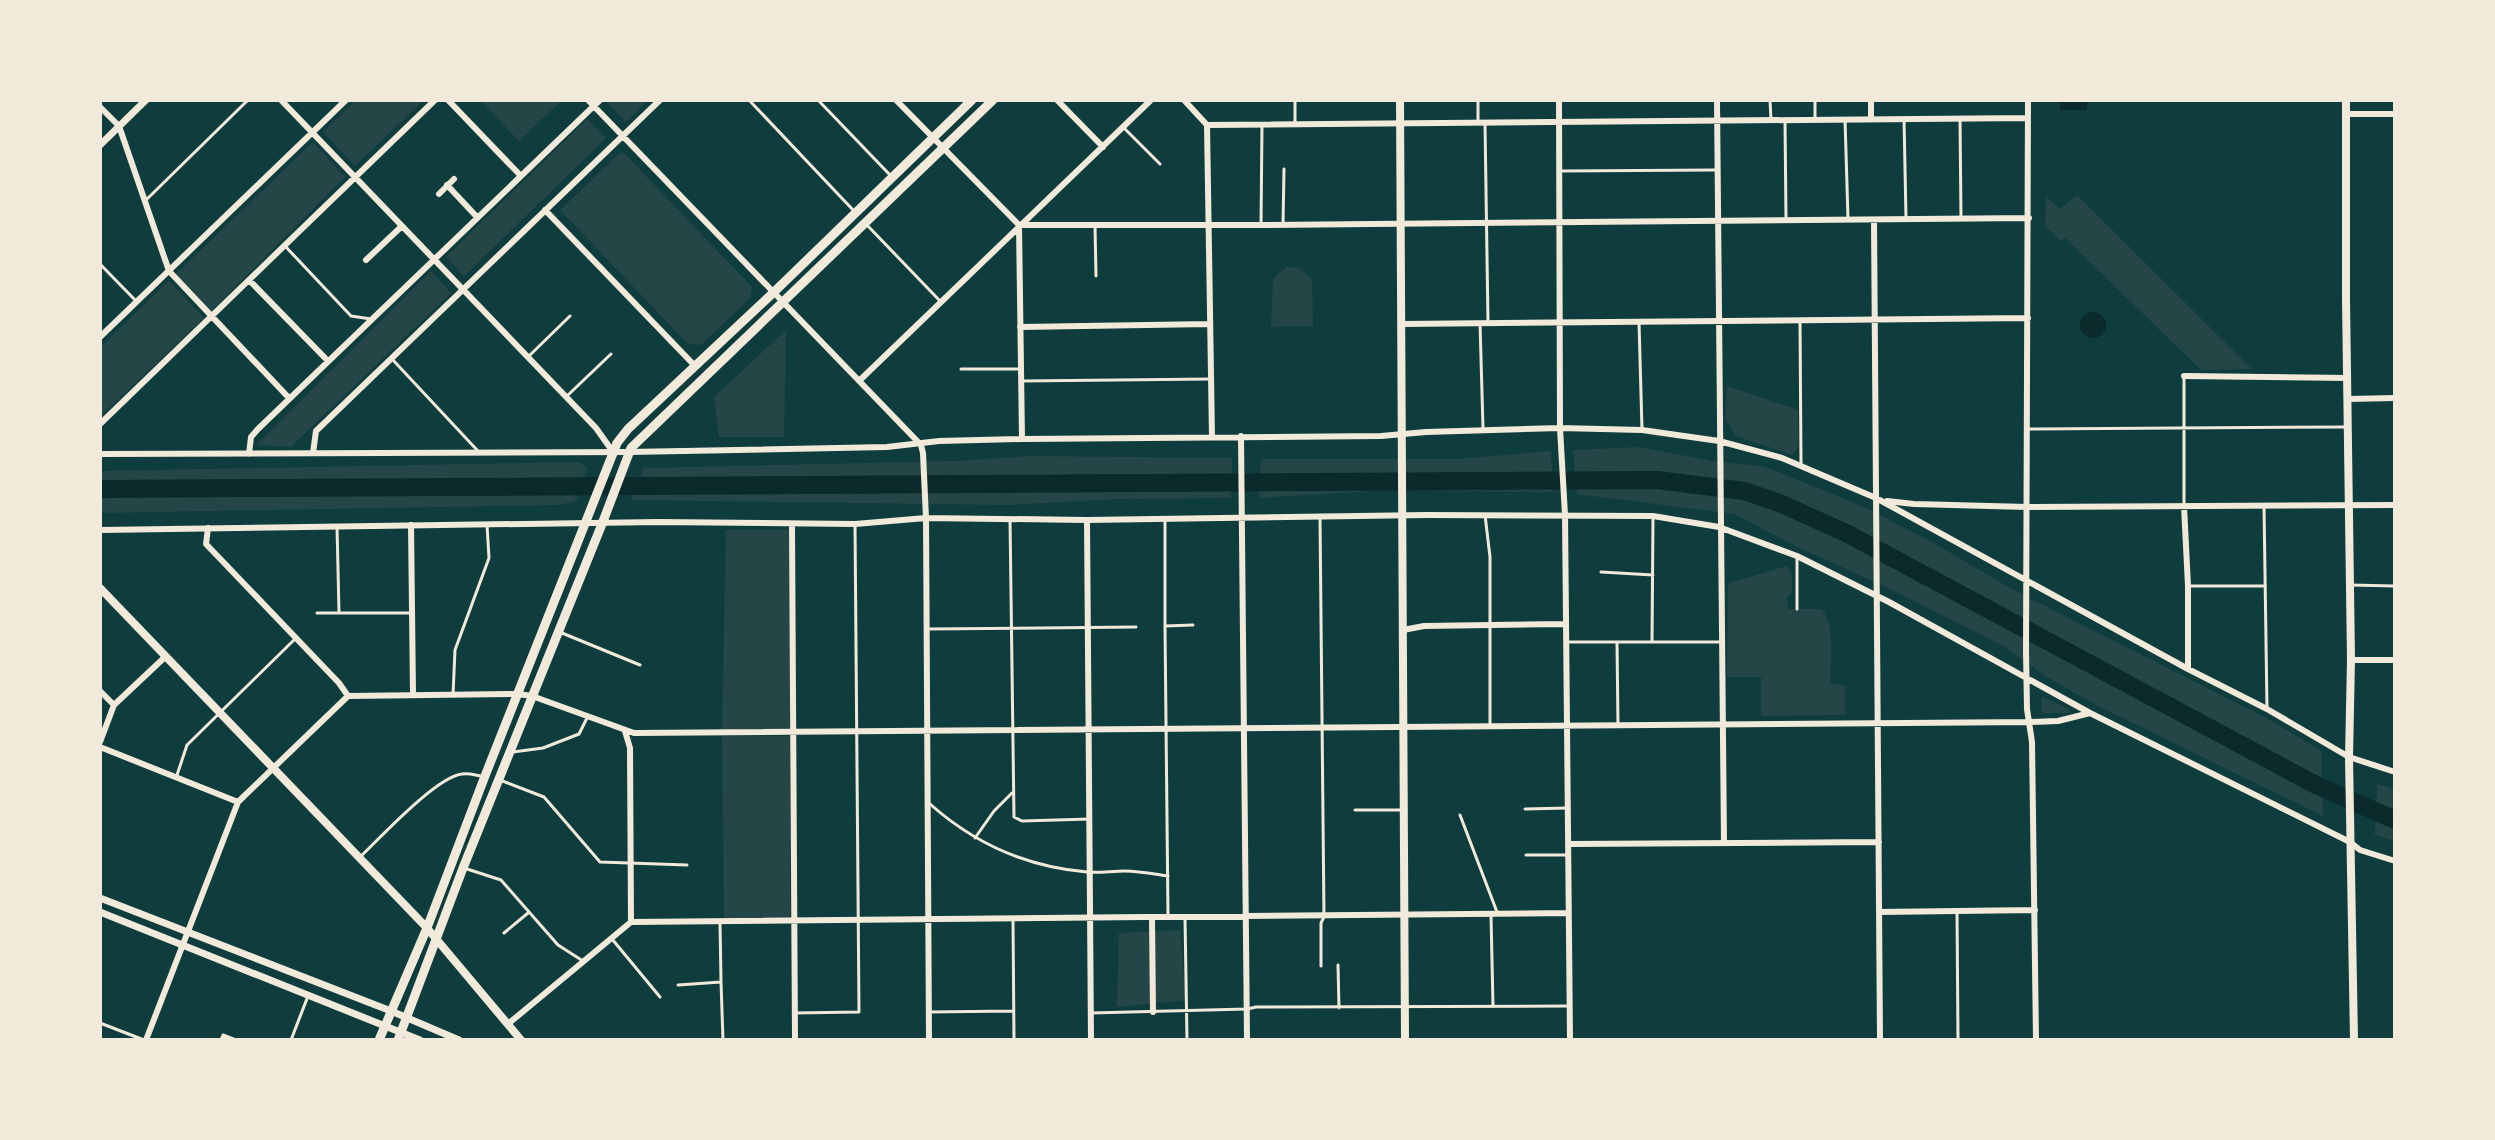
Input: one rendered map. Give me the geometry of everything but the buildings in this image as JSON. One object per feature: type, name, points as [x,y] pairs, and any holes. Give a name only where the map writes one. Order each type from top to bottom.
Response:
[{"type":"main road","points":[[379,1040],[427,928],[608,463],[623,434],[972,100]]},
{"type":"main road","points":[[400,1036],[463,868],[629,452],[993,100]]},
{"type":"main road","points":[[1400,100],[1405,1040]]},
{"type":"main road","points":[[2346,100],[2351,660],[2349,757],[2354,1040]]},
{"type":"main road","points":[[100,588],[427,928],[521,1040]]},
{"type":"street","points":[[100,145],[146,100]]},
{"type":"street","points":[[281,100],[596,428],[613,452]]},
{"type":"street","points":[[100,337],[346,100]]},
{"type":"street","points":[[100,424],[435,100]]},
{"type":"street","points":[[448,100],[520,175]]},
{"type":"street","points":[[249,454],[251,437],[289,398],[591,103],[600,100]]},
{"type":"street","points":[[313,453],[316,431],[660,100]]},
{"type":"street","points":[[896,100],[1019,225],[2029,218]]},
{"type":"street","points":[[1057,100],[1103,147]]},
{"type":"street","points":[[859,381],[1151,100]]},
{"type":"street","points":[[1184,100],[1207,125],[1212,437]]},
{"type":"street","points":[[1559,100],[1560,428],[1565,515],[1570,1040]]},
{"type":"street","points":[[1717,100],[1724,843]]},
{"type":"street","points":[[1871,100],[1871,119]]},
{"type":"street","points":[[2028,100],[2026,651],[2036,1040]]},
{"type":"street","points":[[591,103],[921,445],[925,459],[926,502],[929,1040]]},
{"type":"street","points":[[100,107],[119,126],[169,271],[289,398]]},
{"type":"street","points":[[2347,114],[2395,114]]},
{"type":"street","points":[[1207,125],[2028,118]]},
{"type":"street","points":[[439,194],[454,179]]},
{"type":"street","points":[[447,185],[477,217]]},
{"type":"street","points":[[545,210],[695,366]]},
{"type":"street","points":[[1874,220],[1880,1040]]},
{"type":"street","points":[[1019,225],[1022,439]]},
{"type":"street","points":[[366,260],[402,226]]},
{"type":"street","points":[[249,280],[328,361]]},
{"type":"street","points":[[1402,324],[2028,318]]},
{"type":"street","points":[[1020,327],[1210,324]]},
{"type":"street","points":[[2184,376],[2348,378]]},
{"type":"street","points":[[2348,399],[2395,398]]},
{"type":"street","points":[[100,454],[629,452],[921,445],[939,441],[1022,439],[1402,434],[1560,428],[1642,430],[1719,441],[1801,464],[1876,498],[2267,709],[2349,757],[2395,772]]},
{"type":"street","points":[[1241,436],[1247,1040]]},
{"type":"street","points":[[1876,498],[1914,504],[2027,507],[2395,505]]},
{"type":"street","points":[[2184,506],[2188,669]]},
{"type":"street","points":[[100,530],[658,522],[792,525],[926,518],[1087,520],[1404,515],[1653,516],[1719,527],[1797,556],[1876,595],[2090,713],[2371,855],[2395,861]]},
{"type":"street","points":[[1087,520],[1091,1040]]},
{"type":"street","points":[[411,525],[413,694]]},
{"type":"street","points":[[792,525],[795,1040]]},
{"type":"street","points":[[208,528],[206,544],[348,696]]},
{"type":"street","points":[[1403,630],[1424,626],[1566,624]]},
{"type":"street","points":[[165,657],[114,705],[100,744],[238,802]]},
{"type":"street","points":[[2351,660],[2395,660]]},
{"type":"street","points":[[100,691],[114,705]]},
{"type":"street","points":[[145,1040],[238,802],[348,696],[518,694],[532,696],[634,733],[2030,722],[2058,721],[2090,713]]},
{"type":"street","points":[[625,731],[630,748],[631,922]]},
{"type":"street","points":[[1568,844],[1879,842]]},
{"type":"street","points":[[100,898],[459,1040]]},
{"type":"street","points":[[1879,912],[2035,910]]},
{"type":"street","points":[[100,912],[385,1026],[400,1036],[420,1040]]},
{"type":"street","points":[[508,1024],[631,922],[1568,913]]},
{"type":"street","points":[[1152,918],[1153,1012]]},
{"type":"lane","points":[[144,201],[248,100]]},
{"type":"lane","points":[[749,100],[856,213]]},
{"type":"lane","points":[[818,100],[892,178]]},
{"type":"lane","points":[[1295,100],[1295,125]]},
{"type":"lane","points":[[1478,100],[1482,123],[1486,223],[1483,431]]},
{"type":"lane","points":[[1770,100],[1771,120]]},
{"type":"lane","points":[[1815,100],[1815,120]]},
{"type":"lane","points":[[1904,118],[1906,220]]},
{"type":"lane","points":[[1845,119],[1848,220]]},
{"type":"lane","points":[[1960,119],[1961,219]]},
{"type":"lane","points":[[1785,120],[1786,220]]},
{"type":"lane","points":[[1261,225],[1262,125]]},
{"type":"lane","points":[[1123,127],[1160,164]]},
{"type":"lane","points":[[1283,225],[1284,169]]},
{"type":"lane","points":[[1559,171],[1717,169]]},
{"type":"lane","points":[[866,224],[941,302]]},
{"type":"lane","points":[[1095,226],[1096,276]]},
{"type":"lane","points":[[284,246],[351,316],[371,319]]},
{"type":"lane","points":[[100,264],[137,302]]},
{"type":"lane","points":[[529,357],[570,316]]},
{"type":"lane","points":[[1800,320],[1801,464]]},
{"type":"lane","points":[[1639,321],[1642,430]]},
{"type":"lane","points":[[566,397],[611,354]]},
{"type":"lane","points":[[392,359],[479,452]]},
{"type":"lane","points":[[961,369],[1021,369]]},
{"type":"lane","points":[[2184,376],[2184,506]]},
{"type":"lane","points":[[1022,381],[1211,379]]},
{"type":"lane","points":[[2027,429],[2348,427]]},
{"type":"lane","points":[[2264,506],[2267,709]]},
{"type":"lane","points":[[1485,515],[1490,557],[1490,727]]},
{"type":"lane","points":[[1652,642],[1653,516]]},
{"type":"lane","points":[[1320,518],[1324,917],[1321,923],[1321,966]]},
{"type":"lane","points":[[1010,519],[1013,811],[1017,820],[1090,819]]},
{"type":"lane","points":[[1165,519],[1169,918]]},
{"type":"lane","points":[[794,1013],[859,1012],[855,524]]},
{"type":"lane","points":[[453,695],[455,650],[489,558],[487,525]]},
{"type":"lane","points":[[337,526],[339,613]]},
{"type":"lane","points":[[1797,556],[1797,609]]},
{"type":"lane","points":[[1601,572],[1653,575]]},
{"type":"lane","points":[[2350,585],[2395,586]]},
{"type":"lane","points":[[2188,586],[2266,586]]},
{"type":"lane","points":[[317,613],[411,613]]},
{"type":"lane","points":[[1165,626],[1193,625]]},
{"type":"lane","points":[[927,629],[1136,627]]},
{"type":"lane","points":[[558,631],[640,665]]},
{"type":"lane","points":[[176,778],[187,745],[296,638]]},
{"type":"lane","points":[[1566,642],[1721,642]]},
{"type":"lane","points":[[1617,642],[1618,726]]},
{"type":"lane","points":[[510,752],[543,748],[579,734],[587,718]]},
{"type":"lane","points":[[360,857],[411,808],[445,782],[460,774],[485,776]]},
{"type":"lane","points":[[499,779],[544,797],[600,862],[687,865]]},
{"type":"lane","points":[[975,838],[994,811],[1012,793]]},
{"type":"lane","points":[[928,803],[951,823],[1015,858],[1090,873],[1123,871],[1168,876]]},
{"type":"lane","points":[[1525,809],[1567,808]]},
{"type":"lane","points":[[1355,810],[1405,810]]},
{"type":"lane","points":[[1460,815],[1495,915],[1493,1006]]},
{"type":"lane","points":[[1526,855],[1568,855]]},
{"type":"lane","points":[[463,868],[501,880],[558,945],[584,962]]},
{"type":"lane","points":[[1957,911],[1958,1040]]},
{"type":"lane","points":[[504,933],[528,913]]},
{"type":"lane","points":[[1185,918],[1187,1040]]},
{"type":"lane","points":[[1013,919],[1014,1040]]},
{"type":"lane","points":[[720,922],[723,1040]]},
{"type":"lane","points":[[612,939],[660,997]]},
{"type":"lane","points":[[1338,965],[1339,1008]]},
{"type":"lane","points":[[678,985],[721,982]]},
{"type":"lane","points":[[291,1040],[308,996]]},
{"type":"lane","points":[[1091,1013],[1256,1007],[1570,1006]]},
{"type":"lane","points":[[929,1012],[1014,1011]]},
{"type":"lane","points":[[100,1023],[145,1040]]},
{"type":"lane","points":[[221,1040],[223,1035],[236,1040]]},
{"type":"shaded area","points":[[356,100],[424,100],[355,166],[323,132]]},
{"type":"shaded area","points":[[480,100],[562,100],[519,141]]},
{"type":"shaded area","points":[[605,100],[648,100],[626,122]]},
{"type":"shaded area","points":[[2060,100],[2087,100],[2087,110],[2060,110]]},
{"type":"shaded area","points":[[587,119],[606,138],[464,276],[446,257]]},
{"type":"shaded area","points":[[313,142],[345,177],[211,311],[176,274]]},
{"type":"shaded area","points":[[622,151],[752,287],[750,298],[701,345],[688,344],[560,210]]},
{"type":"shaded area","points":[[2077,195],[2252,369],[2201,370],[2065,238],[2061,241],[2045,226],[2046,197],[2060,209]]},
{"type":"shaded area","points":[[1287,267],[1299,268],[1312,279],[1313,326],[1271,327],[1273,281]]},
{"type":"shaded area","points":[[431,271],[451,293],[291,447],[256,445]]},
{"type":"shaded area","points":[[169,281],[204,318],[100,417],[100,347]]},
{"type":"shaded area","points":[[2093,312],[2102,316],[2106,325],[2102,334],[2093,338],[2084,334],[2080,325],[2084,316]]},
{"type":"shaded area","points":[[786,330],[784,437],[719,437],[714,397]]},
{"type":"shaded area","points":[[1727,386],[1798,410],[1798,447],[1793,455],[1736,436],[1725,419]]},
{"type":"shaded area","points":[[1639,447],[1712,461],[1763,466],[1862,506],[1932,542],[2010,588],[2268,719],[2321,751],[2323,816],[2096,705],[2047,677],[2003,646],[1734,514],[1577,494],[1573,450]]},
{"type":"shaded area","points":[[1551,451],[1553,492],[1388,490],[1259,498],[1261,459],[1457,459]]},
{"type":"shaded area","points":[[1028,456],[1232,458],[1231,498],[1119,499],[1007,505],[631,500],[644,468],[957,461]]},
{"type":"shaded area","points":[[579,462],[587,468],[576,501],[558,505],[100,513],[100,471]]},
{"type":"shaded area","points":[[726,530],[790,530],[790,730],[722,730]]},
{"type":"shaded area","points":[[1787,566],[1792,574],[1788,609],[1822,609],[1826,616],[1831,645],[1830,684],[1845,685],[1845,715],[1761,716],[1761,677],[1727,677],[1728,583]]},
{"type":"shaded area","points":[[2041,696],[2069,709],[2070,713],[2042,713]]},
{"type":"shaded area","points":[[722,736],[790,736],[790,918],[724,919]]},
{"type":"shaded area","points":[[2377,784],[2395,789],[2395,841],[2375,835]]},
{"type":"shaded area","points":[[1180,930],[1186,1000],[1117,1007],[1119,933]]},
{"type":"waterway","points":[[100,489],[1657,480],[1744,491],[1782,504],[1848,534],[2314,784],[2395,820]]}]
